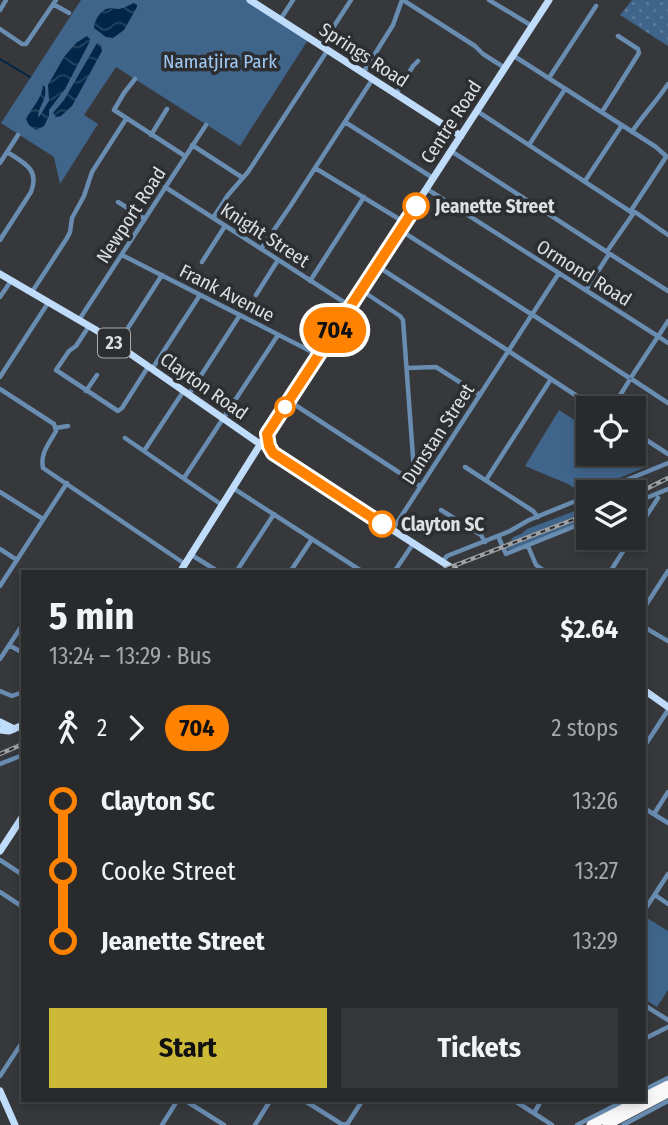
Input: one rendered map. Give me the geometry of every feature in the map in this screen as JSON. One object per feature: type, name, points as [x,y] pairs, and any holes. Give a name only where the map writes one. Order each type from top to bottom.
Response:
[{"type":"highway","points":[[646,1093],[668,1085]]},
{"type":"highway","points":[[607,1125],[668,1093]]},
{"type":"highway","points":[[591,1125],[636,1102]]},
{"type":"main road","name":"Springs Road","points":[[250,0],[461,136]]},
{"type":"main road","name":"Centre Road","points":[[180,570],[549,0]]},
{"type":"main road","name":"Clayton Road","points":[[0,274],[89,326],[260,445],[454,570]]},
{"type":"main road","points":[[267,434],[273,453],[253,457],[249,437],[259,438],[267,434]]},
{"type":"main road","points":[[646,693],[668,707]]},
{"type":"main road","points":[[1,727],[7,731],[21,726]]},
{"type":"main road","points":[[2,844],[21,817]]},
{"type":"main road","points":[[0,1091],[15,1125]]},
{"type":"street","points":[[0,9],[6,0]]},
{"type":"street","points":[[280,20],[293,0]]},
{"type":"street","points":[[213,218],[243,178],[351,0]]},
{"type":"street","points":[[363,73],[393,25],[402,0],[505,68]]},
{"type":"street","points":[[491,1],[532,26]]},
{"type":"street","points":[[0,29],[26,46],[55,2],[69,13]]},
{"type":"street","points":[[549,78],[596,6]]},
{"type":"street","points":[[602,112],[639,53],[638,49],[618,36]]},
{"type":"street","points":[[513,55],[667,156],[586,290]]},
{"type":"street","points":[[396,93],[418,61]]},
{"type":"street","points":[[135,79],[114,107],[116,113],[185,156]]},
{"type":"street","points":[[261,249],[373,79]]},
{"type":"street","points":[[632,132],[668,84]]},
{"type":"street","points":[[529,145],[565,89]]},
{"type":"street","points":[[150,135],[167,109]]},
{"type":"street","points":[[477,111],[668,234]]},
{"type":"street","points":[[32,293],[70,232],[72,218],[84,196],[92,172],[126,119]]},
{"type":"street","points":[[345,122],[433,178]]},
{"type":"street","name":"Newport Road","points":[[79,320],[206,125]]},
{"type":"street","points":[[586,181],[622,125]]},
{"type":"street","points":[[0,163],[18,135]]},
{"type":"street","points":[[192,145],[243,178]]},
{"type":"street","points":[[451,151],[668,291]]},
{"type":"street","points":[[0,240],[34,184],[34,176],[26,164],[7,152]]},
{"type":"street","points":[[316,168],[364,197],[532,315],[668,403]]},
{"type":"street","name":"Knight Street","points":[[165,187],[351,307]]},
{"type":"street","name":"Ormond Road","points":[[427,188],[668,343]]},
{"type":"street","points":[[310,281],[364,197]]},
{"type":"street","points":[[118,202],[145,219]]},
{"type":"street","points":[[202,262],[225,226]]},
{"type":"street","name":"Frank Avenue","points":[[121,255],[319,356]]},
{"type":"street","points":[[256,295],[278,260]]},
{"type":"street","points":[[377,266],[577,396]]},
{"type":"street","name":"Dunstan Street","points":[[392,530],[559,273]]},
{"type":"street","points":[[117,345],[162,275]]},
{"type":"street","points":[[0,298],[11,281]]},
{"type":"street","points":[[361,290],[404,320],[414,471],[411,480]]},
{"type":"street","points":[[89,326],[56,370],[118,411],[200,295]]},
{"type":"street","points":[[0,377],[49,302]]},
{"type":"street","points":[[144,451],[240,315]]},
{"type":"street","points":[[619,396],[668,321]]},
{"type":"street","points":[[184,478],[278,335]]},
{"type":"street","points":[[407,368],[436,367],[480,395]]},
{"type":"street","points":[[86,391],[97,375]]},
{"type":"street","points":[[486,481],[551,379]]},
{"type":"street","points":[[0,390],[54,424],[56,431],[41,459],[43,468],[184,564]]},
{"type":"street","points":[[289,401],[420,486]]},
{"type":"street","points":[[56,428],[68,426]]},
{"type":"street","points":[[125,438],[221,506]]},
{"type":"street","points":[[646,440],[668,454]]},
{"type":"street","points":[[626,480],[668,463]]},
{"type":"street","points":[[465,467],[533,511],[538,517]]},
{"type":"street","points":[[0,586],[66,483]]},
{"type":"street","points":[[233,488],[360,570]]},
{"type":"street","points":[[646,497],[668,489]]},
{"type":"street","points":[[0,492],[43,519]]},
{"type":"street","points":[[647,514],[658,498]]},
{"type":"street","points":[[442,562],[447,556],[576,501]]},
{"type":"street","points":[[441,510],[481,535],[485,542]]},
{"type":"street","points":[[237,570],[274,514]]},
{"type":"street","points":[[498,536],[506,554],[576,526]]},
{"type":"street","points":[[291,570],[312,539]]},
{"type":"street","points":[[395,570],[413,544]]},
{"type":"street","points":[[528,546],[536,565],[543,570]]},
{"type":"street","points":[[0,549],[17,560]]},
{"type":"street","points":[[611,570],[624,550]]},
{"type":"street","points":[[454,570],[448,560],[458,552]]},
{"type":"street","points":[[191,554],[216,570]]},
{"type":"street","points":[[646,605],[668,570]]},
{"type":"street","points":[[0,659],[21,627]]},
{"type":"street","points":[[646,628],[668,641]]},
{"type":"street","points":[[9,645],[21,652]]},
{"type":"street","points":[[0,691],[12,696],[21,693]]},
{"type":"street","points":[[646,744],[668,707]]},
{"type":"street","points":[[0,764],[21,756]]},
{"type":"street","points":[[654,814],[668,792]]},
{"type":"street","points":[[646,809],[668,823]]},
{"type":"street","points":[[0,860],[21,874]]},
{"type":"street","points":[[646,908],[668,874]]},
{"type":"street","points":[[0,892],[21,906]]},
{"type":"street","points":[[655,895],[668,904]]},
{"type":"street","points":[[646,1006],[668,1020]]},
{"type":"street","points":[[646,1038],[668,1027]]},
{"type":"street","points":[[0,1076],[21,1044]]},
{"type":"street","points":[[646,1093],[668,1078]]},
{"type":"street","points":[[623,1125],[668,1101]]},
{"type":"street","points":[[162,1125],[176,1102]]},
{"type":"street","points":[[188,1102],[223,1125]]},
{"type":"street","points":[[255,1125],[269,1102]]},
{"type":"street","points":[[307,1102],[344,1125],[361,1102]]},
{"type":"street","points":[[518,1102],[552,1125]]},
{"type":"street","points":[[534,1112],[540,1102]]},
{"type":"street","points":[[577,1125],[622,1102]]},
{"type":"green space","name":"Namatjira Park","points":[[81,0],[246,0],[308,40],[240,146],[116,67],[84,115],[98,124],[60,184],[54,157],[1,123]]},
{"type":"green space","points":[[632,0],[668,0],[668,46],[620,15]]},
{"type":"green space","points":[[559,410],[576,421],[576,466],[646,467],[614,480],[576,480],[576,489],[525,466]]},
{"type":"green space","points":[[576,511],[576,524],[516,548],[506,549],[504,545],[527,529]]},
{"type":"green space","points":[[646,917],[668,931],[668,990],[657,1007],[646,1000]]},
{"type":"water","points":[[134,3],[137,7],[124,30],[113,38],[106,37],[94,28],[97,18],[105,10]]},
{"type":"water","points":[[87,36],[89,43],[65,89],[49,110],[44,126],[36,130],[26,119],[39,99],[43,85],[45,95],[39,117],[49,101],[48,85],[64,57],[76,43]]},
{"type":"water","points":[[97,43],[101,45],[102,51],[72,106],[56,117],[53,113],[64,100]]},
{"type":"waterway","points":[[0,59],[30,77]]},
{"type":"railway","points":[[646,489],[668,478]]},
{"type":"railway","points":[[443,570],[576,519]]},
{"type":"railway","points":[[0,754],[21,745]]},
{"type":"bus line","name":"704","points":[[382,524],[273,453],[267,434],[416,206]]},
{"type":"place","name":"Jeanette Street","points":[[416,206]]},
{"type":"place","name":"Clayton SC","points":[[382,524]]}]
